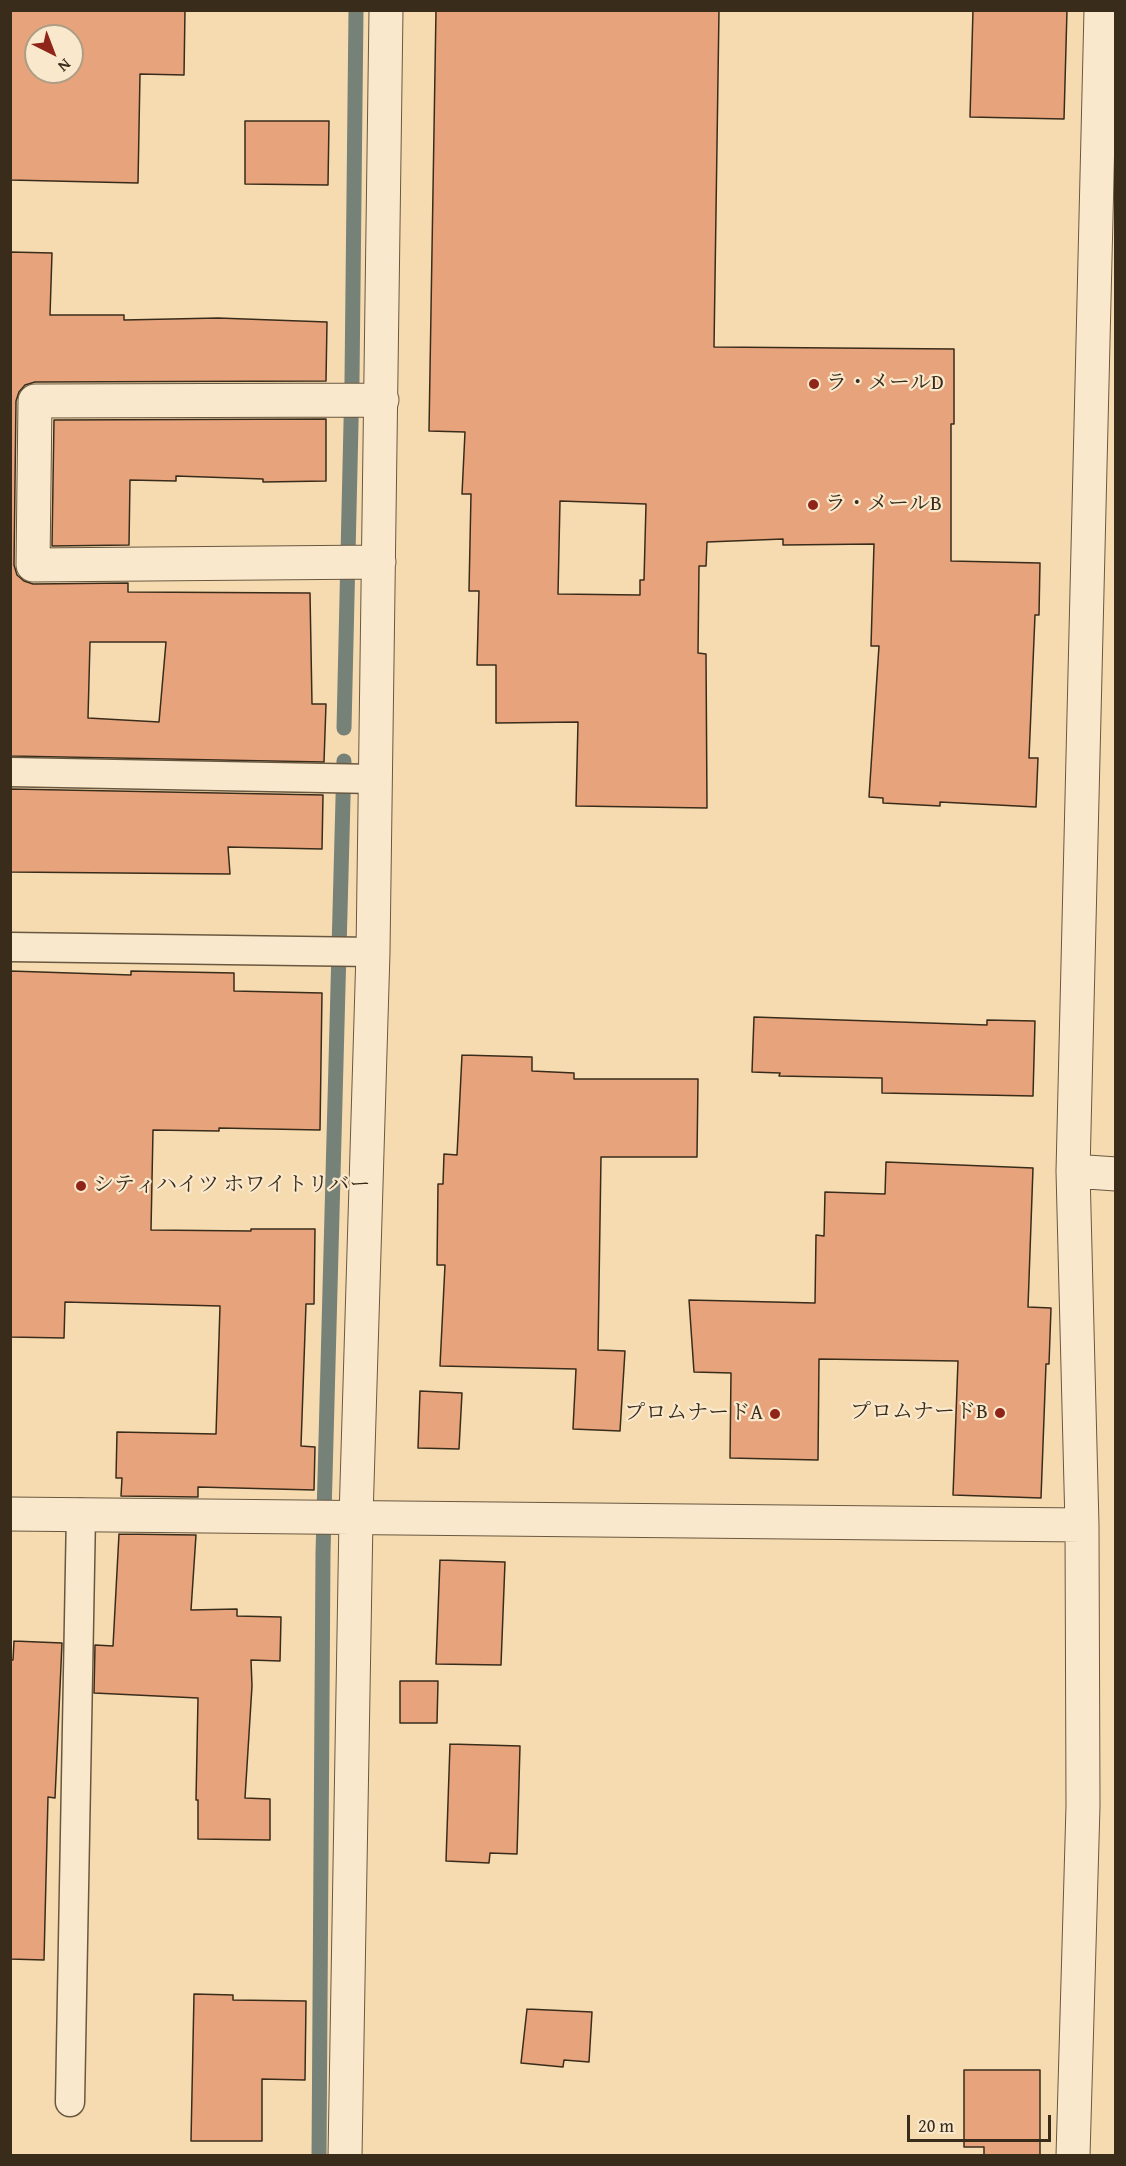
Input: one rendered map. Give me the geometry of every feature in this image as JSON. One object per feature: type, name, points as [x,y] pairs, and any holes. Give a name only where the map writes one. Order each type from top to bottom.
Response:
[{"type":"street","points":[[345,2156],[337,1518],[355,951],[356,562],[362,400],[386,10]]},
{"type":"street","points":[[1072,2156],[1083,1806],[1082,1525],[1073,1171],[1101,10]]},
{"type":"street","points":[[356,562],[33,565],[35,401],[362,400]]},
{"type":"street","points":[[1073,1171],[1116,1174]]},
{"type":"street","points":[[10,1514],[1082,1525]]},
{"type":"lane","points":[[10,772],[354,779]]},
{"type":"lane","points":[[10,947],[355,951]]},
{"type":"lane","points":[[70,2102],[81,1513]]},
{"type":"building","points":[[10,10],[185,10],[184,75],[140,74],[138,183],[10,180]]},
{"type":"building","points":[[436,10],[719,10],[714,347],[954,349],[954,424],[951,424],[951,561],[1040,563],[1039,615],[1035,615],[1029,758],[1038,758],[1036,807],[940,802],[940,806],[883,803],[883,798],[869,797],[879,646],[871,646],[874,544],[783,545],[783,539],[707,542],[706,566],[699,566],[698,653],[706,654],[707,808],[576,806],[578,722],[496,723],[496,665],[477,665],[479,591],[469,591],[471,494],[462,494],[465,432],[429,431]],"holes":[[[560,501],[646,504],[644,580],[640,580],[640,595],[558,594]]]},
{"type":"building","points":[[973,10],[1067,10],[1064,119],[970,117]]},
{"type":"building","points":[[245,121],[329,121],[328,185],[245,184]]},
{"type":"building","points":[[10,252],[52,253],[50,315],[124,315],[124,320],[218,318],[327,322],[326,381],[35,382],[25,385],[16,401],[14,565],[17,575],[33,584],[128,583],[128,592],[310,593],[312,704],[326,704],[324,762],[10,756]],"holes":[[[90,642],[166,642],[159,722],[88,718]]]},
{"type":"building","points":[[326,419],[326,481],[263,482],[263,479],[176,476],[176,481],[130,480],[129,545],[52,546],[54,420]]},
{"type":"building","points":[[10,789],[323,795],[322,849],[228,847],[230,874],[10,872]]},
{"type":"building","points":[[10,971],[131,975],[131,971],[234,973],[234,991],[322,993],[320,1130],[219,1128],[219,1131],[153,1130],[151,1230],[315,1229],[314,1304],[306,1304],[301,1446],[315,1447],[314,1490],[198,1487],[198,1497],[121,1496],[122,1478],[116,1478],[117,1432],[216,1434],[220,1306],[65,1302],[64,1338],[10,1337]]},
{"type":"building","points":[[754,1017],[987,1025],[987,1020],[1035,1021],[1033,1096],[882,1093],[882,1078],[779,1076],[780,1073],[752,1072]]},
{"type":"building","points":[[462,1055],[532,1057],[532,1071],[574,1073],[574,1079],[698,1079],[697,1157],[601,1157],[598,1350],[625,1351],[620,1431],[573,1429],[576,1369],[440,1366],[445,1265],[437,1265],[438,1184],[443,1184],[444,1154],[457,1155]]},
{"type":"building","points":[[886,1162],[1033,1168],[1028,1307],[1051,1308],[1049,1364],[1046,1364],[1041,1498],[953,1495],[958,1361],[819,1359],[818,1460],[730,1458],[731,1373],[694,1372],[689,1300],[815,1303],[816,1235],[824,1236],[825,1192],[885,1194]]},
{"type":"building","points":[[420,1391],[462,1393],[459,1449],[418,1448]]},
{"type":"building","points":[[119,1534],[196,1535],[191,1610],[237,1609],[237,1616],[281,1617],[280,1661],[251,1660],[252,1686],[245,1798],[270,1799],[270,1840],[198,1839],[198,1800],[196,1800],[198,1698],[94,1693],[95,1645],[113,1646]]},
{"type":"building","points":[[440,1560],[505,1562],[501,1665],[436,1664]]},
{"type":"building","points":[[14,1641],[62,1643],[55,1798],[48,1797],[44,1960],[10,1959],[10,1660],[13,1660]]},
{"type":"building","points":[[400,1681],[438,1681],[437,1723],[400,1723]]},
{"type":"building","points":[[450,1744],[520,1746],[517,1854],[490,1853],[489,1863],[446,1861]]},
{"type":"building","points":[[194,1994],[233,1995],[233,2000],[306,2001],[305,2080],[262,2079],[262,2141],[191,2141]]},
{"type":"building","points":[[527,2009],[592,2012],[589,2062],[564,2060],[563,2067],[521,2063]]},
{"type":"building","points":[[964,2070],[1040,2070],[1040,2156],[984,2156],[984,2147],[964,2147]]},
{"type":"waterway","points":[[344,728],[352,380],[356,10]]},
{"type":"waterway","points":[[319,2156],[323,1553],[344,761]]},
{"type":"place","name":"ラ・メールD","points":[[814,384]]},
{"type":"place","name":"ラ・メールB","points":[[813,505]]},
{"type":"place","name":"シティハイツ ホワイトリバー","points":[[81,1186]]},
{"type":"place","name":"プロムナードB","points":[[1000,1413]]},
{"type":"place","name":"プロムナードA","points":[[775,1414]]}]
